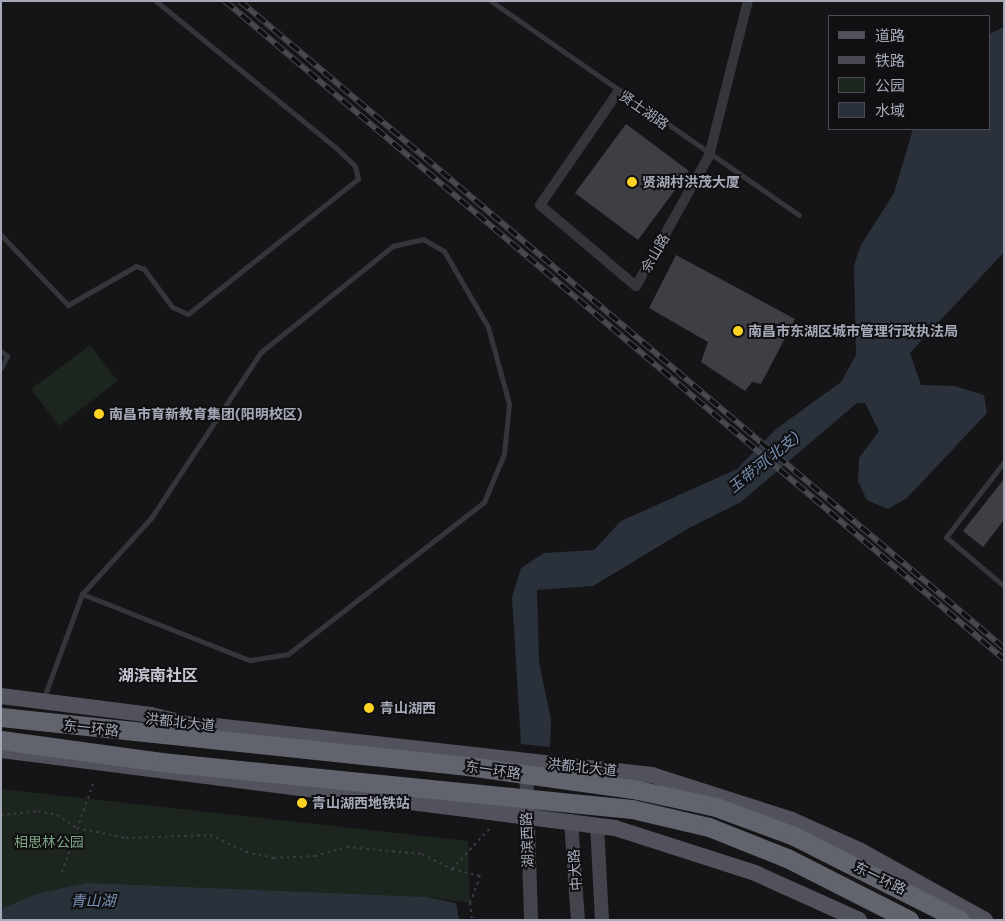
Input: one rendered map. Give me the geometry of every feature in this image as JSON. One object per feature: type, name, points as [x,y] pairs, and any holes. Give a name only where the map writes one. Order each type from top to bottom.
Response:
[{"type":"highway","name":"东一环路","points":[[1,717],[638,790],[716,808],[794,836],[960,920]]},
{"type":"highway","name":"东一环路","points":[[1,740],[66,750],[632,809],[709,827],[788,858],[909,920]]},
{"type":"main road","points":[[1,696],[151,715],[290,749]]},
{"type":"main road","name":"洪都北大道","points":[[1,703],[652,775],[792,820],[984,920]]},
{"type":"main road","points":[[1,749],[66,750]]},
{"type":"main road","points":[[1,749],[597,825],[755,873],[859,920]]},
{"type":"main road","name":"湖滨西路","points":[[526,761],[526,815],[531,920]]},
{"type":"main road","name":"中大路","points":[[571,821],[578,920]]},
{"type":"main road","name":"中大路","points":[[597,825],[602,920]]},
{"type":"street","name":"佘山路","points":[[618,92],[540,205],[636,286],[709,156],[748,1]]},
{"type":"lane","points":[[1,235],[68,305],[136,266],[144,269],[172,307],[188,314],[358,179],[355,166],[335,147],[156,1]]},
{"type":"lane","name":"贤士湖路","points":[[491,1],[709,156],[799,215]]},
{"type":"lane","points":[[40,707],[82,594],[151,518],[261,352],[393,246],[423,239],[444,251],[488,327],[509,404],[504,454],[484,502],[288,654],[249,660],[82,594]]},
{"type":"lane","points":[[1,351],[7,356],[1,368]]},
{"type":"lane","points":[[1004,462],[946,537],[1004,586]]},
{"type":"path","points":[[62,872],[94,781]]},
{"type":"path","points":[[1,815],[38,811],[57,815],[77,828],[126,838],[210,835],[246,852],[289,859],[347,846],[395,849],[422,854],[452,869],[480,876],[470,903],[472,920]]},
{"type":"path","points":[[452,869],[491,827]]},
{"type":"green space","points":[[90,345],[118,381],[59,426],[31,389]]},
{"type":"green space","name":"相思林公园","points":[[1,789],[468,841],[470,903],[426,897],[1,909]]},
{"type":"water","name":"玉带河(北支)","points":[[1004,27],[1004,252],[910,353],[921,385],[955,386],[984,395],[987,413],[907,498],[888,509],[867,500],[858,481],[859,458],[879,431],[865,403],[857,403],[741,502],[689,528],[593,586],[537,590],[539,662],[551,720],[550,747],[521,744],[512,597],[521,568],[544,553],[594,550],[621,521],[737,469],[776,429],[841,382],[856,355],[854,265],[861,245],[894,193],[913,130],[990,130],[990,34]]},
{"type":"water","name":"青山湖","points":[[86,883],[426,897],[456,903],[459,920],[1,920],[1,909],[36,894]]},
{"type":"building","name":"贤湖村洪茂大厦","points":[[626,124],[689,171],[638,240],[575,193]]},
{"type":"building","name":"南昌市东湖区城市管理行政执法局","points":[[676,255],[795,319],[761,384],[752,382],[745,391],[701,362],[708,342],[649,308]]},
{"type":"building","points":[[1004,479],[1004,520],[983,547],[963,531]]},
{"type":"railway","points":[[225,1],[1004,659]]},
{"type":"railway","points":[[240,1],[1004,648]]},
{"type":"place","name":"贤湖村洪茂大厦","points":[[632,182]]},
{"type":"place","name":"南昌市东湖区城市管理行政执法局","points":[[738,331]]},
{"type":"place","name":"南昌市育新教育集团(阳明校区)","points":[[99,414]]},
{"type":"place","name":"青山湖西","points":[[369,708]]},
{"type":"place","name":"青山湖西地铁站","points":[[302,803]]},
{"type":"district","name":"湖滨南社区","points":[[158,676]]}]
